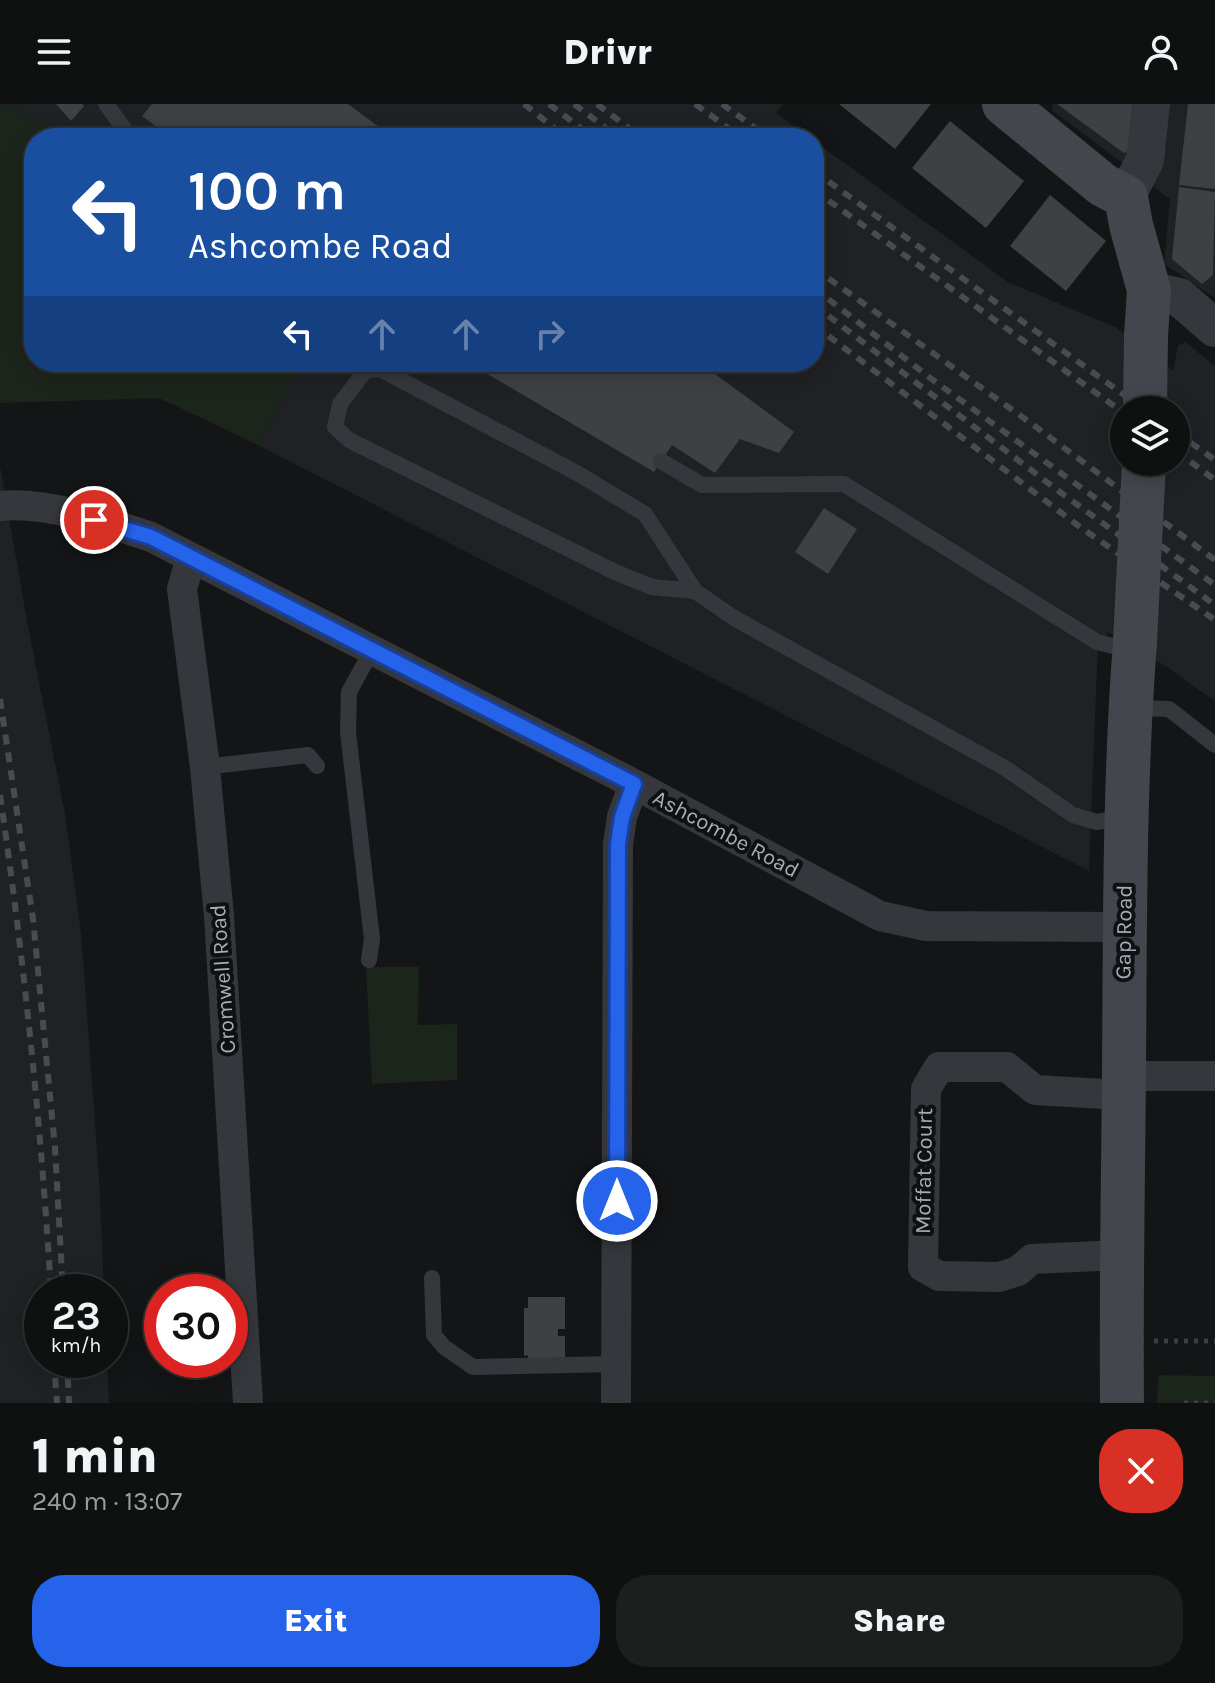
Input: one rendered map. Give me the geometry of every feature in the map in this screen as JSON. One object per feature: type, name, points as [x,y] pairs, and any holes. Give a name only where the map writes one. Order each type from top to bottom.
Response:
[{"type":"main road","points":[[1004,104],[1103,185],[1126,197],[1149,290],[1145,396]]},
{"type":"main road","name":"Gap Road","points":[[1122,1403],[1123,927],[1143,476]]},
{"type":"street","points":[[1126,197],[1145,160],[1151,104]]},
{"type":"street","points":[[1149,290],[1179,297],[1215,328]]},
{"type":"street","name":"Ashcombe Road","points":[[2,506],[28,505],[115,525],[151,537],[634,784],[880,916],[926,926],[1123,927]]},
{"type":"street","name":"Cromwell Road","points":[[191,558],[182,589],[205,767],[221,944],[248,1403]]},
{"type":"street","points":[[616,1403],[618,844],[622,817],[634,784]]},
{"type":"street","name":"Moffat Court","points":[[1120,1255],[1032,1259],[1018,1271],[999,1277],[939,1276],[923,1267],[926,1089],[939,1067],[1007,1067],[1035,1090],[1124,1086],[1215,1076]]},
{"type":"lane","points":[[115,107],[126,128]]},
{"type":"lane","points":[[364,372],[340,404],[335,427],[349,440],[627,577],[652,587],[695,591]]},
{"type":"lane","points":[[386,372],[577,473],[645,514],[695,591],[734,618],[1005,768],[1073,815],[1097,822],[1128,816]]},
{"type":"lane","points":[[661,461],[702,485],[844,484],[1097,642],[1135,646]]},
{"type":"lane","points":[[369,960],[372,939],[348,732],[349,692],[372,650]]},
{"type":"lane","points":[[1132,708],[1169,709],[1215,745]]},
{"type":"lane","points":[[205,767],[308,755],[317,766]]},
{"type":"lane","points":[[432,1278],[434,1335],[444,1347],[473,1367],[616,1364]]},
{"type":"path","points":[[1121,1340],[1215,1341]]},
{"type":"path","points":[[1184,1403],[1215,1403]]},
{"type":"shaded area","points":[[0,104],[5,104],[46,128],[24,128],[24,372],[296,372],[260,446],[159,398],[0,403]]},
{"type":"shaded area","points":[[5,104],[783,104],[776,113],[796,128],[46,128]]},
{"type":"shaded area","points":[[1053,104],[1215,104],[1215,298],[1164,264],[1170,199],[1052,110]]},
{"type":"shaded area","points":[[824,148],[1008,282],[1117,328],[1173,371],[1178,346],[1185,342],[1215,366],[1215,701],[1164,665],[1109,633],[1098,642],[1089,871],[260,446],[296,372],[824,372]]},
{"type":"shaded area","points":[[0,466],[65,814],[81,933],[103,1274],[24,1274],[24,1378],[108,1378],[109,1403],[0,1403]]},
{"type":"shaded area","points":[[366,967],[419,967],[418,1025],[457,1024],[457,1080],[372,1084]]},
{"type":"shaded area","points":[[1158,1375],[1215,1376],[1215,1403],[1157,1403]]},
{"type":"building","points":[[56,104],[82,104],[84,106],[71,121]]},
{"type":"building","points":[[152,104],[348,104],[380,128],[158,128],[142,116]]},
{"type":"building","points":[[839,104],[931,104],[895,149]]},
{"type":"building","points":[[1057,104],[1133,104],[1128,151],[1124,153]]},
{"type":"building","points":[[1188,104],[1215,104],[1215,189],[1179,185]]},
{"type":"building","points":[[950,121],[1024,181],[986,228],[912,168]]},
{"type":"building","points":[[1179,187],[1215,192],[1213,275],[1202,284],[1172,259]]},
{"type":"building","points":[[1050,195],[1106,241],[1066,291],[1010,246]]},
{"type":"building","points":[[484,372],[713,372],[794,432],[779,453],[740,439],[715,473],[672,445],[654,472]]},
{"type":"building","points":[[824,508],[857,529],[828,574],[795,552]]},
{"type":"building","points":[[528,1297],[565,1297],[565,1329],[558,1329],[558,1336],[565,1336],[565,1362],[527,1363],[528,1355],[524,1356],[524,1308],[528,1308]]},
{"type":"railway","points":[[524,104],[554,128]]},
{"type":"railway","points":[[549,104],[581,128]]},
{"type":"railway","points":[[574,104],[606,128]]},
{"type":"railway","points":[[597,104],[629,128]]},
{"type":"railway","points":[[695,104],[728,128]]},
{"type":"railway","points":[[722,104],[755,128]]},
{"type":"railway","points":[[824,178],[1126,396]]},
{"type":"railway","points":[[824,197],[1110,403]]},
{"type":"railway","points":[[824,275],[1215,560]]},
{"type":"railway","points":[[824,296],[933,380],[1215,585]]},
{"type":"railway","points":[[824,313],[1215,605]]},
{"type":"railway","points":[[824,333],[1080,527],[1215,620]]},
{"type":"railway","points":[[1190,442],[1215,460]]},
{"type":"railway","points":[[1190,461],[1215,480]]},
{"type":"railway","points":[[0,699],[33,919],[55,1148],[62,1274]]},
{"type":"railway","points":[[0,795],[31,1043],[50,1274]]},
{"type":"railway","points":[[55,1378],[57,1403]]},
{"type":"railway","points":[[68,1378],[69,1403]]},
{"type":"route","points":[[94,520],[151,537],[634,784],[622,817],[618,844],[617,1201]]}]
